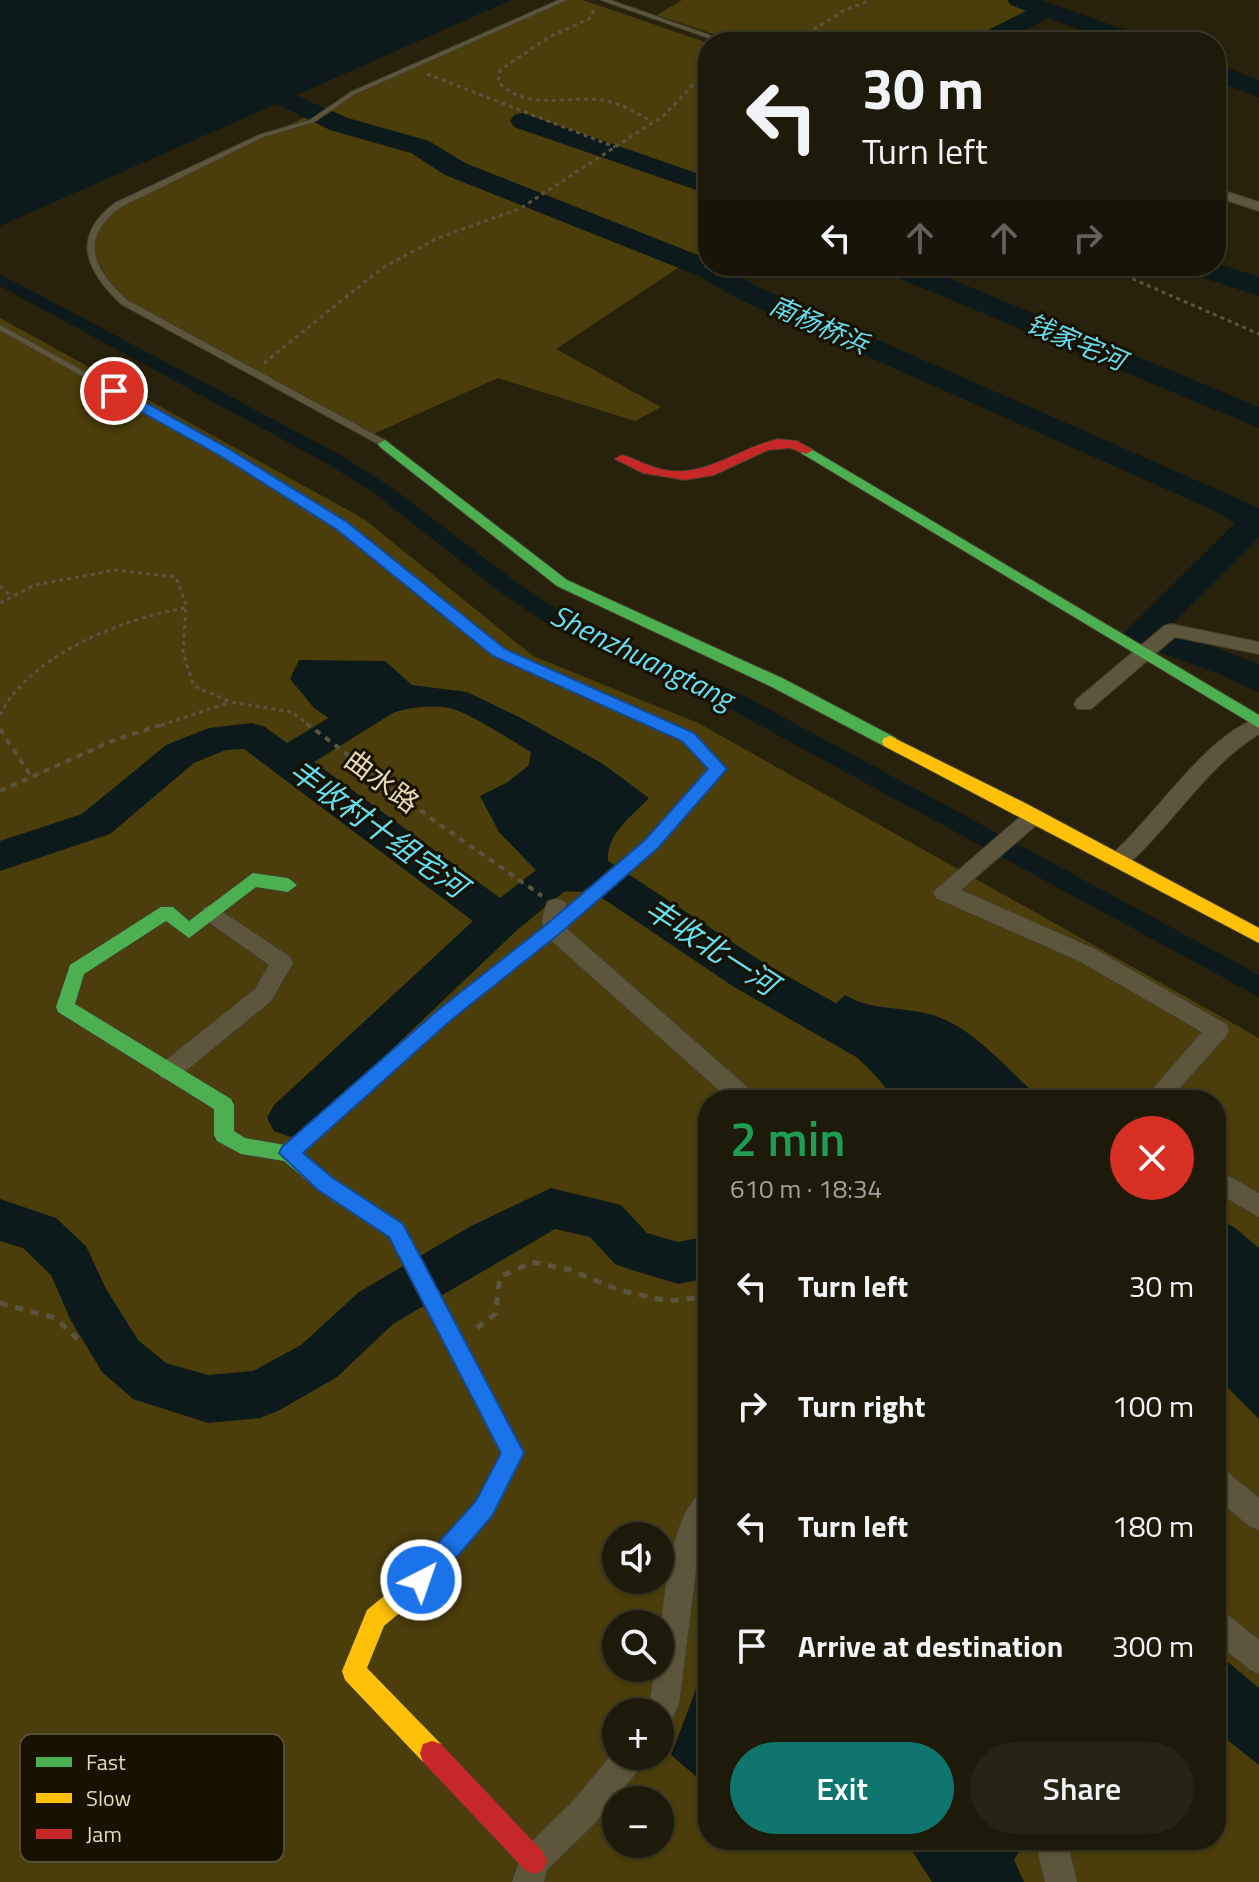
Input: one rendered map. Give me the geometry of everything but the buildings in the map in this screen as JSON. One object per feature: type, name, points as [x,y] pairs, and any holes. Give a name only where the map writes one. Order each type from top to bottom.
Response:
[{"type":"street","points":[[1226,195],[1259,207]]},
{"type":"street","points":[[622,459],[640,468],[691,476],[708,472],[753,449],[786,442],[797,444],[1146,650],[1259,723],[1241,734],[1201,770],[1167,816],[1119,860]]},
{"type":"street","points":[[385,444],[562,583],[778,683],[1259,936]]},
{"type":"street","points":[[1084,704],[1171,630],[1259,648]]},
{"type":"street","points":[[1031,818],[949,888],[1087,955],[1218,1030],[1164,1090]]},
{"type":"street","points":[[288,885],[253,880],[189,931],[167,912],[76,970],[65,1007],[224,1105],[224,1135],[241,1146],[289,1153],[325,1184],[396,1231],[513,1453],[484,1509],[421,1580],[375,1618],[354,1671],[531,1872],[619,1770]]},
{"type":"street","points":[[169,1071],[263,995],[282,963],[212,913]]},
{"type":"street","points":[[555,918],[736,1090]]},
{"type":"street","points":[[1226,1185],[1259,1206]]},
{"type":"street","points":[[1226,1488],[1259,1516]]},
{"type":"street","points":[[665,1698],[674,1642],[679,1579],[693,1524],[698,1517]]},
{"type":"street","points":[[1226,1631],[1259,1659]]},
{"type":"street","points":[[1053,1850],[1061,1882]]},
{"type":"lane","points":[[385,444],[116,295],[93,260],[91,237],[98,218],[118,205],[261,136],[312,121],[353,93],[564,0]]},
{"type":"lane","points":[[604,0],[698,32]]},
{"type":"lane","points":[[0,327],[224,452],[342,525],[499,653],[688,737],[718,769],[652,844],[589,898],[555,918],[289,1153]]},
{"type":"path","points":[[593,0],[595,13],[589,19],[549,37],[500,70],[498,82],[515,96],[552,103],[605,101],[653,122]]},
{"type":"path","points":[[809,32],[841,12],[870,0]]},
{"type":"path","points":[[410,68],[615,147]]},
{"type":"path","points":[[254,371],[382,268],[438,238],[521,208],[653,122],[698,81]]},
{"type":"path","points":[[1126,276],[1259,334]]},
{"type":"path","points":[[0,603],[35,585],[116,570],[176,577],[186,608],[138,616],[103,629],[42,669],[10,699],[0,715]]},
{"type":"path","points":[[0,586],[11,596]]},
{"type":"path","name":"曲水路","points":[[186,608],[183,653],[194,686],[231,702],[292,712],[436,822],[496,861],[555,918]]},
{"type":"path","points":[[0,791],[112,741],[231,702]]},
{"type":"path","points":[[0,729],[31,776]]},
{"type":"path","points":[[455,1345],[495,1314],[500,1277],[532,1262],[570,1270],[619,1290],[667,1301],[698,1298]]},
{"type":"path","points":[[0,1303],[55,1318],[80,1341]]},
{"type":"shaded area","points":[[0,0],[511,0],[0,226]]},
{"type":"shaded area","points":[[565,0],[583,0],[698,40],[698,255],[556,349],[661,407],[635,421],[498,378],[371,435],[116,295],[91,247],[105,212]]},
{"type":"shaded area","points":[[682,0],[1009,0],[1037,10],[996,32],[707,32],[657,15]]},
{"type":"shaded area","points":[[0,318],[364,519],[533,656],[698,723],[1259,1038],[1259,1882],[0,1882]]},
{"type":"shaded area","points":[[299,660],[385,661],[412,685],[467,692],[603,764],[649,798],[613,838],[609,847],[609,868],[582,892],[556,891],[499,832],[480,796],[508,782],[529,765],[531,752],[478,720],[449,708],[409,709],[348,732],[314,708],[290,679]]},
{"type":"shaded area","points":[[845,995],[865,1004],[929,1014],[961,1028],[1031,1090],[887,1090],[858,1058],[812,1027]]},
{"type":"shaded area","points":[[1226,1223],[1259,1248],[1259,1419],[1226,1386]]},
{"type":"shaded area","points":[[1226,1660],[1259,1688],[1259,1765],[1226,1739]]},
{"type":"shaded area","points":[[698,1684],[698,1778],[674,1758],[674,1747]]},
{"type":"shaded area","points":[[911,1850],[1020,1850],[1014,1860],[1024,1882],[932,1882]]},
{"type":"waterway","points":[[1019,0],[1108,32]]},
{"type":"waterway","name":"钱家宅河","points":[[1003,32],[1046,10]]},
{"type":"waterway","points":[[1226,76],[1259,89]]},
{"type":"waterway","name":"南杨桥浜","points":[[288,100],[339,124],[420,147],[455,169],[698,266]]},
{"type":"waterway","name":"钱家宅河","points":[[523,121],[698,182]]},
{"type":"waterway","name":"南杨桥浜","points":[[719,276],[748,293],[1223,502],[1259,522]]},
{"type":"waterway","name":"钱家宅河","points":[[918,276],[1259,418]]},
{"type":"waterway","name":"钱家宅河","points":[[1226,276],[1259,287]]},
{"type":"waterway","name":"Shenzhuangtang","points":[[0,279],[335,460],[384,491],[504,584],[557,620],[736,702],[1259,987]]},
{"type":"waterway","points":[[1257,521],[1142,633],[1232,665],[1259,680]]},
{"type":"waterway","name":"丰收北一河","points":[[288,760],[388,699]]},
{"type":"waterway","name":"丰收村十组宅河","points":[[0,856],[96,824],[180,754],[222,737],[252,736],[501,920]]},
{"type":"waterway","name":"丰收北一河","points":[[548,853],[576,860]]},
{"type":"waterway","points":[[501,920],[576,860]]},
{"type":"waterway","name":"丰收北一河","points":[[576,860],[749,975],[952,1090]]},
{"type":"waterway","name":"丰收村十组宅河","points":[[290,1118],[501,920]]},
{"type":"waterway","points":[[0,1220],[39,1233],[69,1261],[87,1303],[120,1356],[151,1382],[208,1399],[260,1394],[319,1361],[376,1308],[488,1241],[551,1208],[604,1220],[632,1249],[678,1263],[698,1259]]},
{"type":"traffic: fast","points":[[385,444],[562,583],[778,683],[890,742]]},
{"type":"traffic: fast","points":[[806,450],[1259,722]]},
{"type":"traffic: fast","points":[[288,885],[253,880],[189,931],[167,912],[76,970],[65,1007],[224,1105],[224,1135],[241,1146],[289,1153],[325,1184],[396,1231],[513,1453],[494,1490]]},
{"type":"traffic: slow","points":[[890,742],[1021,808],[1259,936]]},
{"type":"traffic: slow","points":[[432,1753],[354,1671],[375,1618],[421,1580],[484,1509],[494,1490]]},
{"type":"traffic: jam","points":[[622,459],[657,473],[685,476],[709,472],[764,446],[792,444],[806,450]]},
{"type":"traffic: jam","points":[[432,1753],[534,1861]]},
{"type":"route","points":[[114,391],[224,452],[342,525],[499,653],[688,737],[718,769],[652,844],[553,929],[445,1015],[289,1153],[325,1184],[396,1231],[513,1453],[484,1509],[421,1580]]}]
